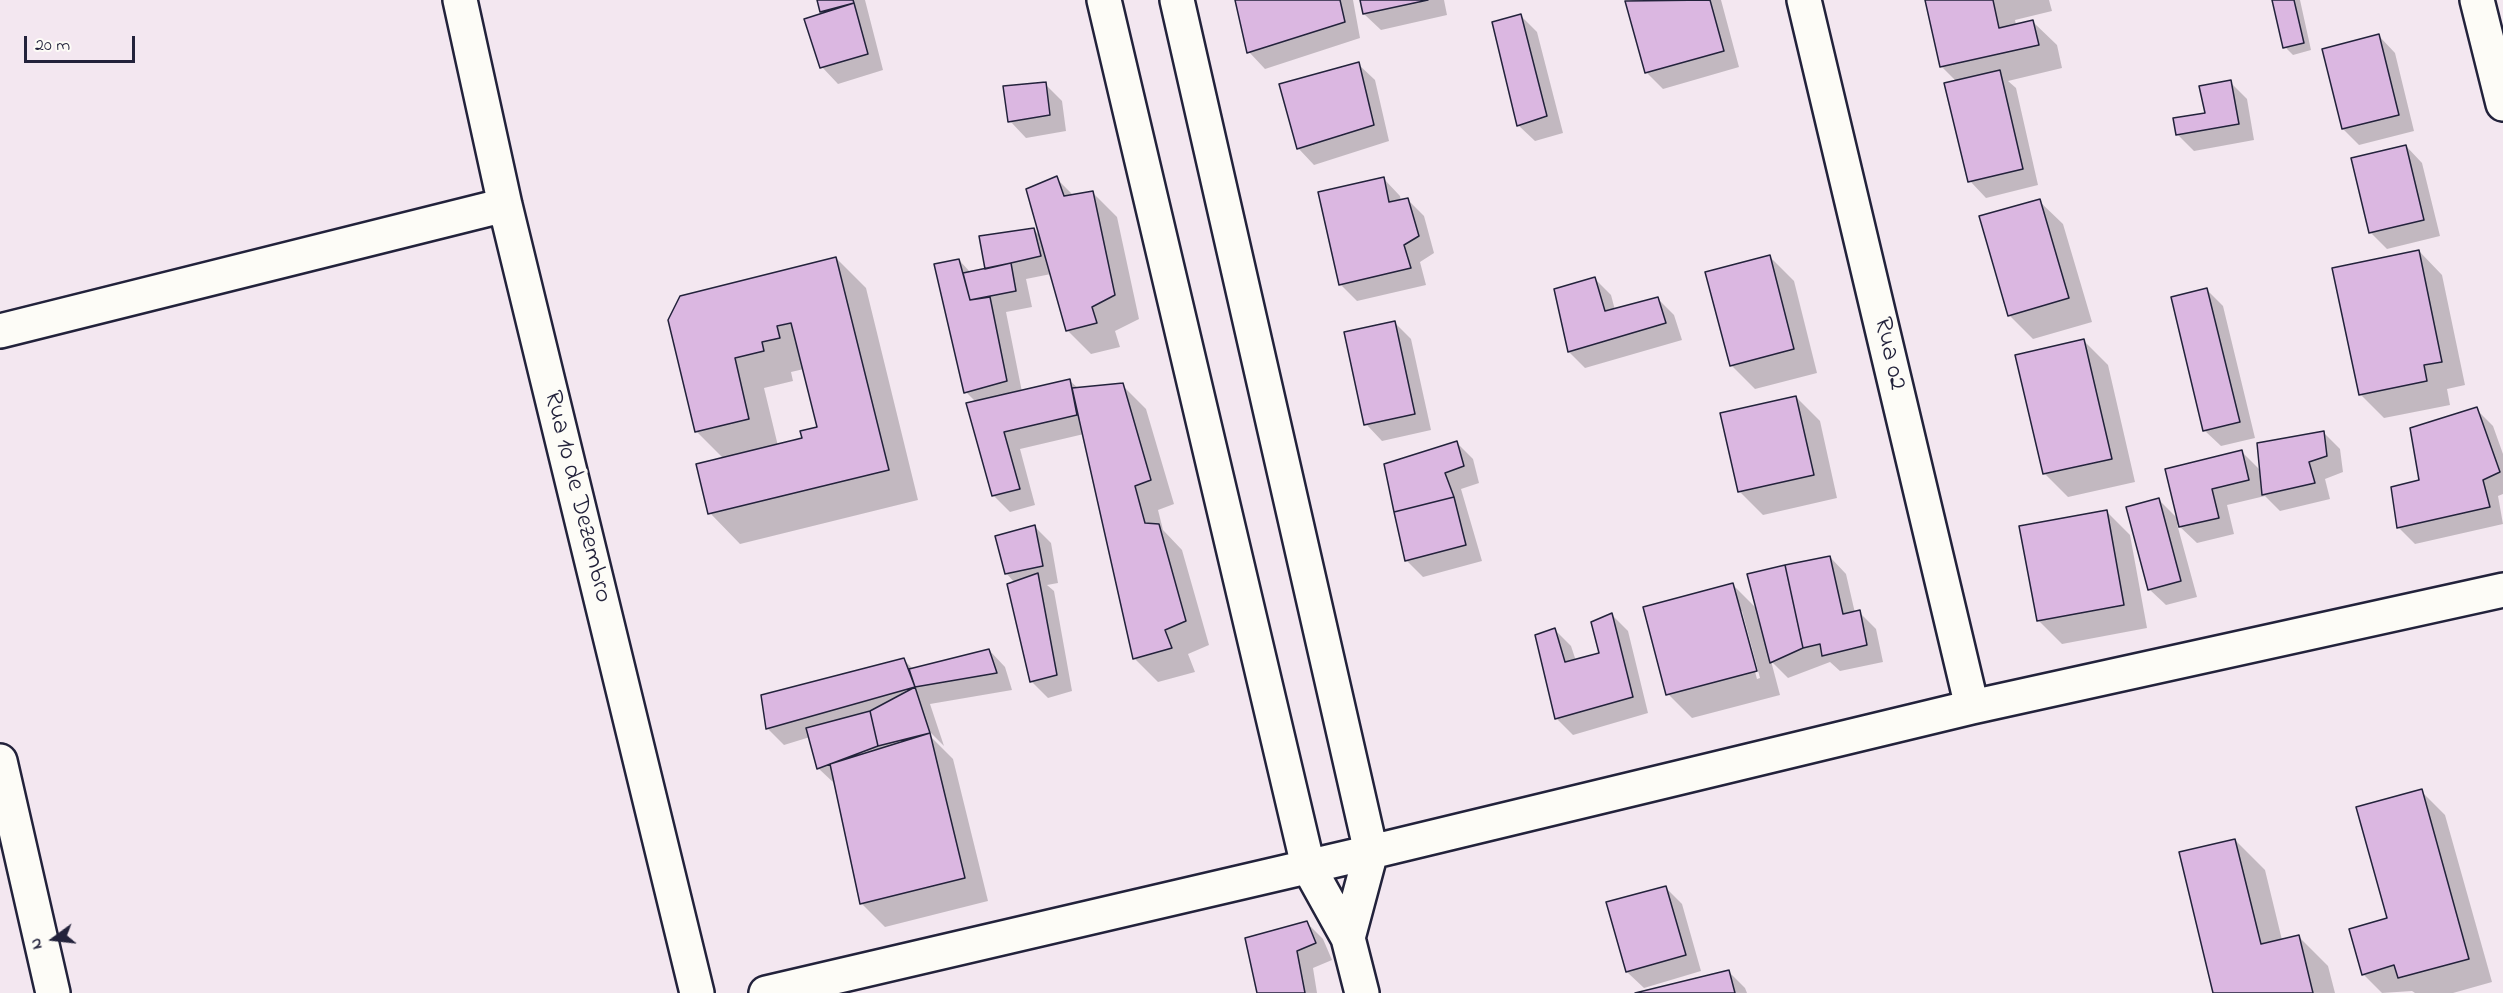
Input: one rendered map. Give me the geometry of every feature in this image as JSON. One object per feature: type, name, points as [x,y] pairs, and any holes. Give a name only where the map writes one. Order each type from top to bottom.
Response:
[{"type":"street","name":"Rua 10 de Dezembro","points":[[460,0],[505,205],[697,993]]},
{"type":"street","points":[[1104,0],[1308,866],[1348,938],[1362,993]]},
{"type":"street","points":[[1177,0],[1371,852],[1348,938]]},
{"type":"street","name":"Rua 02","points":[[1804,0],[1972,707]]},
{"type":"street","points":[[2477,0],[2501,84]]},
{"type":"street","points":[[0,330],[505,205]]},
{"type":"street","points":[[766,993],[1371,852],[1972,707],[2503,590]]},
{"type":"street","points":[[0,761],[53,993]]},
{"type":"building","points":[[817,0],[853,0],[854,3],[820,12]]},
{"type":"building","points":[[1235,0],[1340,0],[1345,22],[1247,53]]},
{"type":"building","points":[[1360,0],[1428,0],[1363,14]]},
{"type":"building","points":[[1710,0],[1724,51],[1645,73],[1625,1]]},
{"type":"building","points":[[1925,0],[1993,0],[1999,28],[2033,20],[2039,45],[1940,67]]},
{"type":"building","points":[[2272,0],[2294,0],[2304,43],[2283,48]]},
{"type":"building","points":[[854,3],[868,54],[820,68],[804,19]]},
{"type":"building","points":[[1521,14],[1547,116],[1517,126],[1492,22]]},
{"type":"building","points":[[2379,34],[2399,115],[2342,129],[2322,49]]},
{"type":"building","points":[[1359,62],[1374,125],[1297,149],[1279,84]]},
{"type":"building","points":[[2000,70],[2023,169],[1968,182],[1944,83]]},
{"type":"building","points":[[2231,80],[2239,124],[2176,135],[2173,118],[2205,113],[2199,86]]},
{"type":"building","points":[[1046,82],[1050,115],[1008,122],[1003,86]]},
{"type":"building","points":[[2406,145],[2424,220],[2369,233],[2351,158]]},
{"type":"building","points":[[1057,176],[1064,196],[1093,191],[1115,295],[1092,307],[1097,323],[1066,331],[1026,189]]},
{"type":"building","points":[[1384,177],[1389,202],[1408,198],[1419,236],[1404,245],[1411,268],[1339,285],[1318,192]]},
{"type":"building","points":[[2040,199],[2069,298],[2008,316],[1979,216]]},
{"type":"building","points":[[1034,228],[1041,256],[985,269],[979,236]]},
{"type":"building","points":[[2419,250],[2442,362],[2424,365],[2427,381],[2359,395],[2332,268]]},
{"type":"building","points":[[1770,255],[1794,349],[1730,366],[1705,272]]},
{"type":"building","points":[[836,257],[889,470],[708,514],[696,464],[802,438],[800,431],[817,427],[791,323],[777,326],[780,338],[762,342],[764,351],[735,358],[749,419],[695,432],[668,320],[680,296]]},
{"type":"building","points":[[959,259],[970,300],[990,297],[1007,381],[964,393],[934,264]]},
{"type":"building","points":[[1011,263],[1016,291],[970,300],[963,273]]},
{"type":"building","points":[[1595,277],[1605,311],[1658,297],[1666,323],[1568,352],[1554,289]]},
{"type":"building","points":[[2207,288],[2240,422],[2203,431],[2171,297]]},
{"type":"building","points":[[1395,321],[1415,414],[1364,425],[1344,332]]},
{"type":"building","points":[[2084,339],[2112,459],[2043,474],[2015,355]]},
{"type":"building","points":[[1070,379],[1077,415],[1004,432],[1020,489],[992,496],[966,403]]},
{"type":"building","points":[[1123,383],[1151,480],[1135,486],[1145,523],[1159,524],[1186,621],[1165,630],[1172,648],[1133,659],[1072,388]]},
{"type":"building","points":[[1796,396],[1814,475],[1738,492],[1720,413]]},
{"type":"building","points":[[2477,407],[2500,472],[2483,480],[2490,507],[2397,528],[2391,487],[2419,480],[2410,428]]},
{"type":"building","points":[[2324,431],[2327,456],[2309,462],[2315,483],[2262,495],[2257,443]]},
{"type":"building","points":[[1457,441],[1464,466],[1445,473],[1454,497],[1394,512],[1384,464]]},
{"type":"building","points":[[2242,450],[2249,480],[2212,489],[2219,518],[2179,527],[2165,469]]},
{"type":"building","points":[[1454,497],[1466,545],[1405,561],[1394,512]]},
{"type":"building","points":[[2159,498],[2181,581],[2148,590],[2126,507]]},
{"type":"building","points":[[2107,510],[2124,605],[2037,621],[2019,526]]},
{"type":"building","points":[[1035,525],[1043,566],[1005,574],[995,536]]},
{"type":"building","points":[[1830,556],[1843,614],[1860,610],[1867,645],[1822,656],[1820,644],[1803,648],[1785,565]]},
{"type":"building","points":[[1785,565],[1803,648],[1770,663],[1747,574]]},
{"type":"building","points":[[1038,573],[1057,675],[1030,682],[1007,584]]},
{"type":"building","points":[[1733,583],[1757,671],[1666,695],[1643,607]]},
{"type":"building","points":[[1612,613],[1633,697],[1555,719],[1535,635],[1555,628],[1565,662],[1599,653],[1591,622]]},
{"type":"building","points":[[989,649],[997,673],[915,687],[909,669]]},
{"type":"building","points":[[904,658],[915,687],[766,729],[761,695]]},
{"type":"building","points":[[915,687],[930,733],[878,746],[870,711]]},
{"type":"building","points":[[870,711],[878,746],[817,769],[806,728]]},
{"type":"building","points":[[930,733],[965,878],[860,904],[830,764]]},
{"type":"building","points":[[2422,789],[2469,959],[2398,978],[2394,965],[2362,975],[2349,929],[2387,918],[2356,807]]},
{"type":"building","points":[[2235,839],[2261,944],[2299,935],[2313,993],[2213,993],[2179,852]]},
{"type":"building","points":[[1666,886],[1686,955],[1626,972],[1606,902]]},
{"type":"building","points":[[1307,921],[1316,943],[1297,951],[1305,993],[1257,993],[1245,938]]},
{"type":"building","points":[[1729,970],[1735,993],[1635,993]]}]
